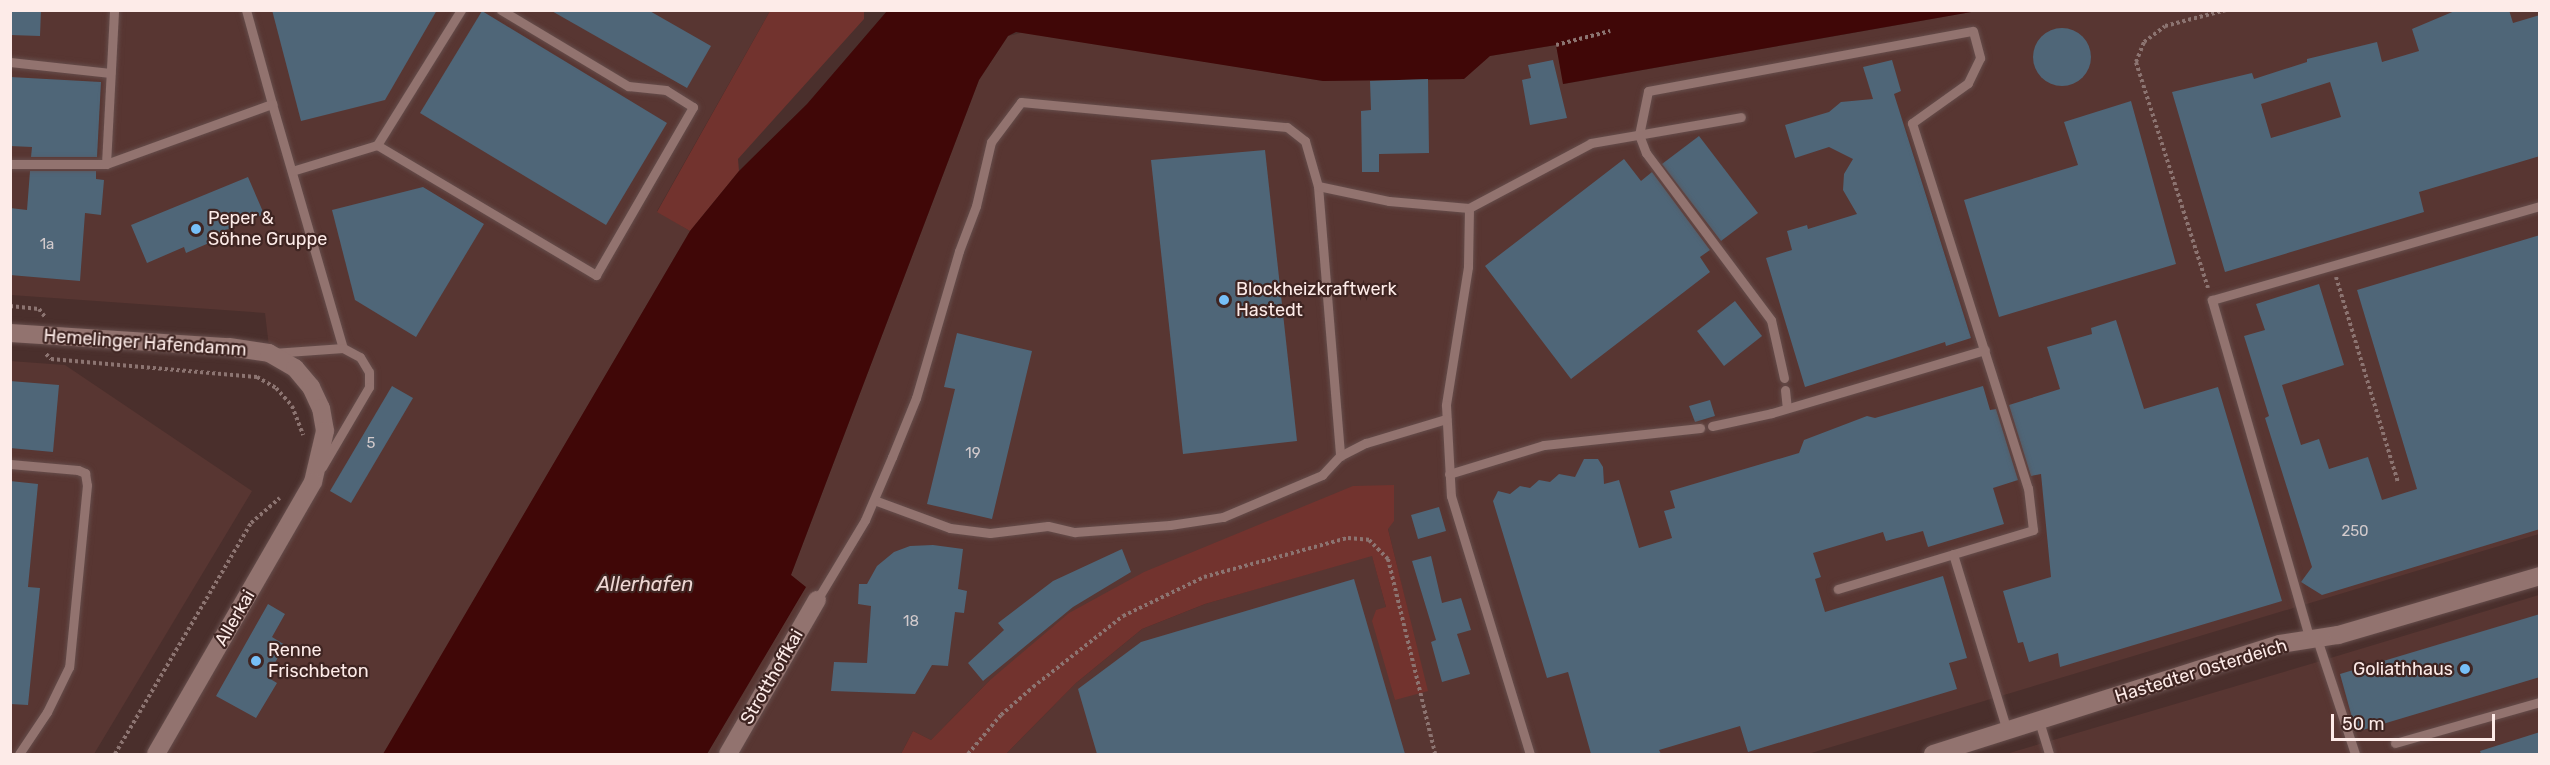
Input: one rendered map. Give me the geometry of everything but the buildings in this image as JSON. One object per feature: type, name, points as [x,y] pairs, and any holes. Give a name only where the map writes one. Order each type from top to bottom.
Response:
[{"type":"street","name":"Hemelinger Hafendamm","points":[[10,333],[229,347],[269,353],[295,368],[312,387],[321,408],[325,431],[314,482]]},
{"type":"street","name":"Allerkai","points":[[156,754],[314,482]]},
{"type":"street","name":"Hastedter Osterdeich","points":[[1933,754],[2280,644],[2314,639],[2540,576]]},
{"type":"street","name":"Strotthoffkai","points":[[728,754],[817,600]]},
{"type":"lane","points":[[106,164],[114,10]]},
{"type":"lane","points":[[246,10],[343,348]]},
{"type":"lane","points":[[292,171],[376,145],[461,10]]},
{"type":"lane","points":[[376,145],[596,275],[693,107],[666,90],[628,86],[501,10]]},
{"type":"lane","points":[[1784,378],[1771,320],[1654,168],[1639,135],[1648,90],[1973,31],[1980,58],[1968,83],[1912,123],[2028,488],[2032,530],[1838,589]]},
{"type":"lane","points":[[10,63],[110,73]]},
{"type":"lane","points":[[817,600],[874,500],[916,398],[959,251],[976,206],[991,142],[1021,102],[1287,128],[1305,141],[1318,186],[1340,456]]},
{"type":"lane","points":[[10,164],[106,164],[273,104]]},
{"type":"lane","points":[[1318,186],[1389,201],[1469,208],[1591,143],[1741,117]]},
{"type":"lane","points":[[2355,754],[2314,639],[2212,300],[2540,206]]},
{"type":"lane","points":[[1469,208],[1468,267],[1446,419],[1451,496],[1530,754]]},
{"type":"lane","points":[[269,353],[343,348],[360,357],[369,372],[369,387],[314,482]]},
{"type":"lane","points":[[1712,426],[1787,408],[1985,350]]},
{"type":"lane","points":[[1785,390],[1787,408]]},
{"type":"lane","points":[[874,500],[950,528],[990,533],[1048,526],[1075,532],[1170,525],[1223,517],[1322,475],[1340,456],[1366,443],[1446,419]]},
{"type":"lane","points":[[1449,474],[1544,445],[1700,428]]},
{"type":"lane","points":[[10,465],[78,470],[85,473],[87,485],[69,667],[47,712],[19,754]]},
{"type":"lane","points":[[1953,554],[2007,731]]},
{"type":"lane","points":[[2395,743],[2540,702]]},
{"type":"lane","points":[[2039,721],[2049,754]]},
{"type":"path","points":[[2212,300],[2136,62],[2144,42],[2165,26],[2226,10]]},
{"type":"path","points":[[1556,45],[1610,31]]},
{"type":"path","points":[[2333,265],[2398,482]]},
{"type":"path","points":[[10,306],[39,309],[45,316],[46,357],[51,359],[257,377],[276,388],[292,406],[304,441]]},
{"type":"path","points":[[115,754],[246,530],[257,515],[287,493]]},
{"type":"path","points":[[968,754],[1001,716],[1077,650],[1123,616],[1204,577],[1322,543],[1348,538],[1369,540],[1381,548],[1388,559],[1435,754]]},
{"type":"shaded area","points":[[10,11],[770,11],[657,211],[690,231],[384,754],[148,754],[316,482],[329,423],[269,347],[265,313],[11,295]]},
{"type":"shaded area","points":[[770,11],[864,11],[864,19],[738,159],[739,171],[690,231],[657,212]]},
{"type":"shaded area","points":[[1977,11],[2539,11],[2539,534],[1808,754],[1006,754],[1076,683],[1142,629],[1205,604],[1372,555],[1386,607],[1427,691],[1388,529],[989,681],[931,740],[913,731],[901,754],[707,754],[805,587],[791,575],[979,80],[1008,36],[1025,32],[1323,81],[1463,79],[1489,56],[1556,45],[1564,84]]},
{"type":"shaded area","points":[[10,361],[65,365],[252,491],[94,754],[11,754]]},
{"type":"shaded area","points":[[1394,485],[1394,521],[1388,529],[1428,691],[1395,700],[1372,621],[1376,610],[1386,607],[1372,556],[1205,604],[1142,629],[1076,683],[1006,754],[901,754],[913,731],[931,740],[989,681],[1069,613],[1144,572],[1353,486]]},
{"type":"shaded area","points":[[2539,595],[2539,754],[2006,754],[2314,663]]},
{"type":"water","name":"Allerhafen","points":[[887,11],[1977,11],[1563,84],[1556,45],[1490,56],[1464,79],[1323,81],[1016,32],[1008,36],[979,80],[791,575],[806,587],[707,754],[383,754],[690,231],[739,171],[807,104]]},
{"type":"place","name":"Peper & Söhne Gruppe","points":[[196,229]]},
{"type":"place","name":"Blockheizkraftwerk Hastedt","points":[[1224,300]]},
{"type":"place","name":"Renne Frischbeton","points":[[256,661]]},
{"type":"place","name":"Goliathhaus","points":[[2465,669]]}]
